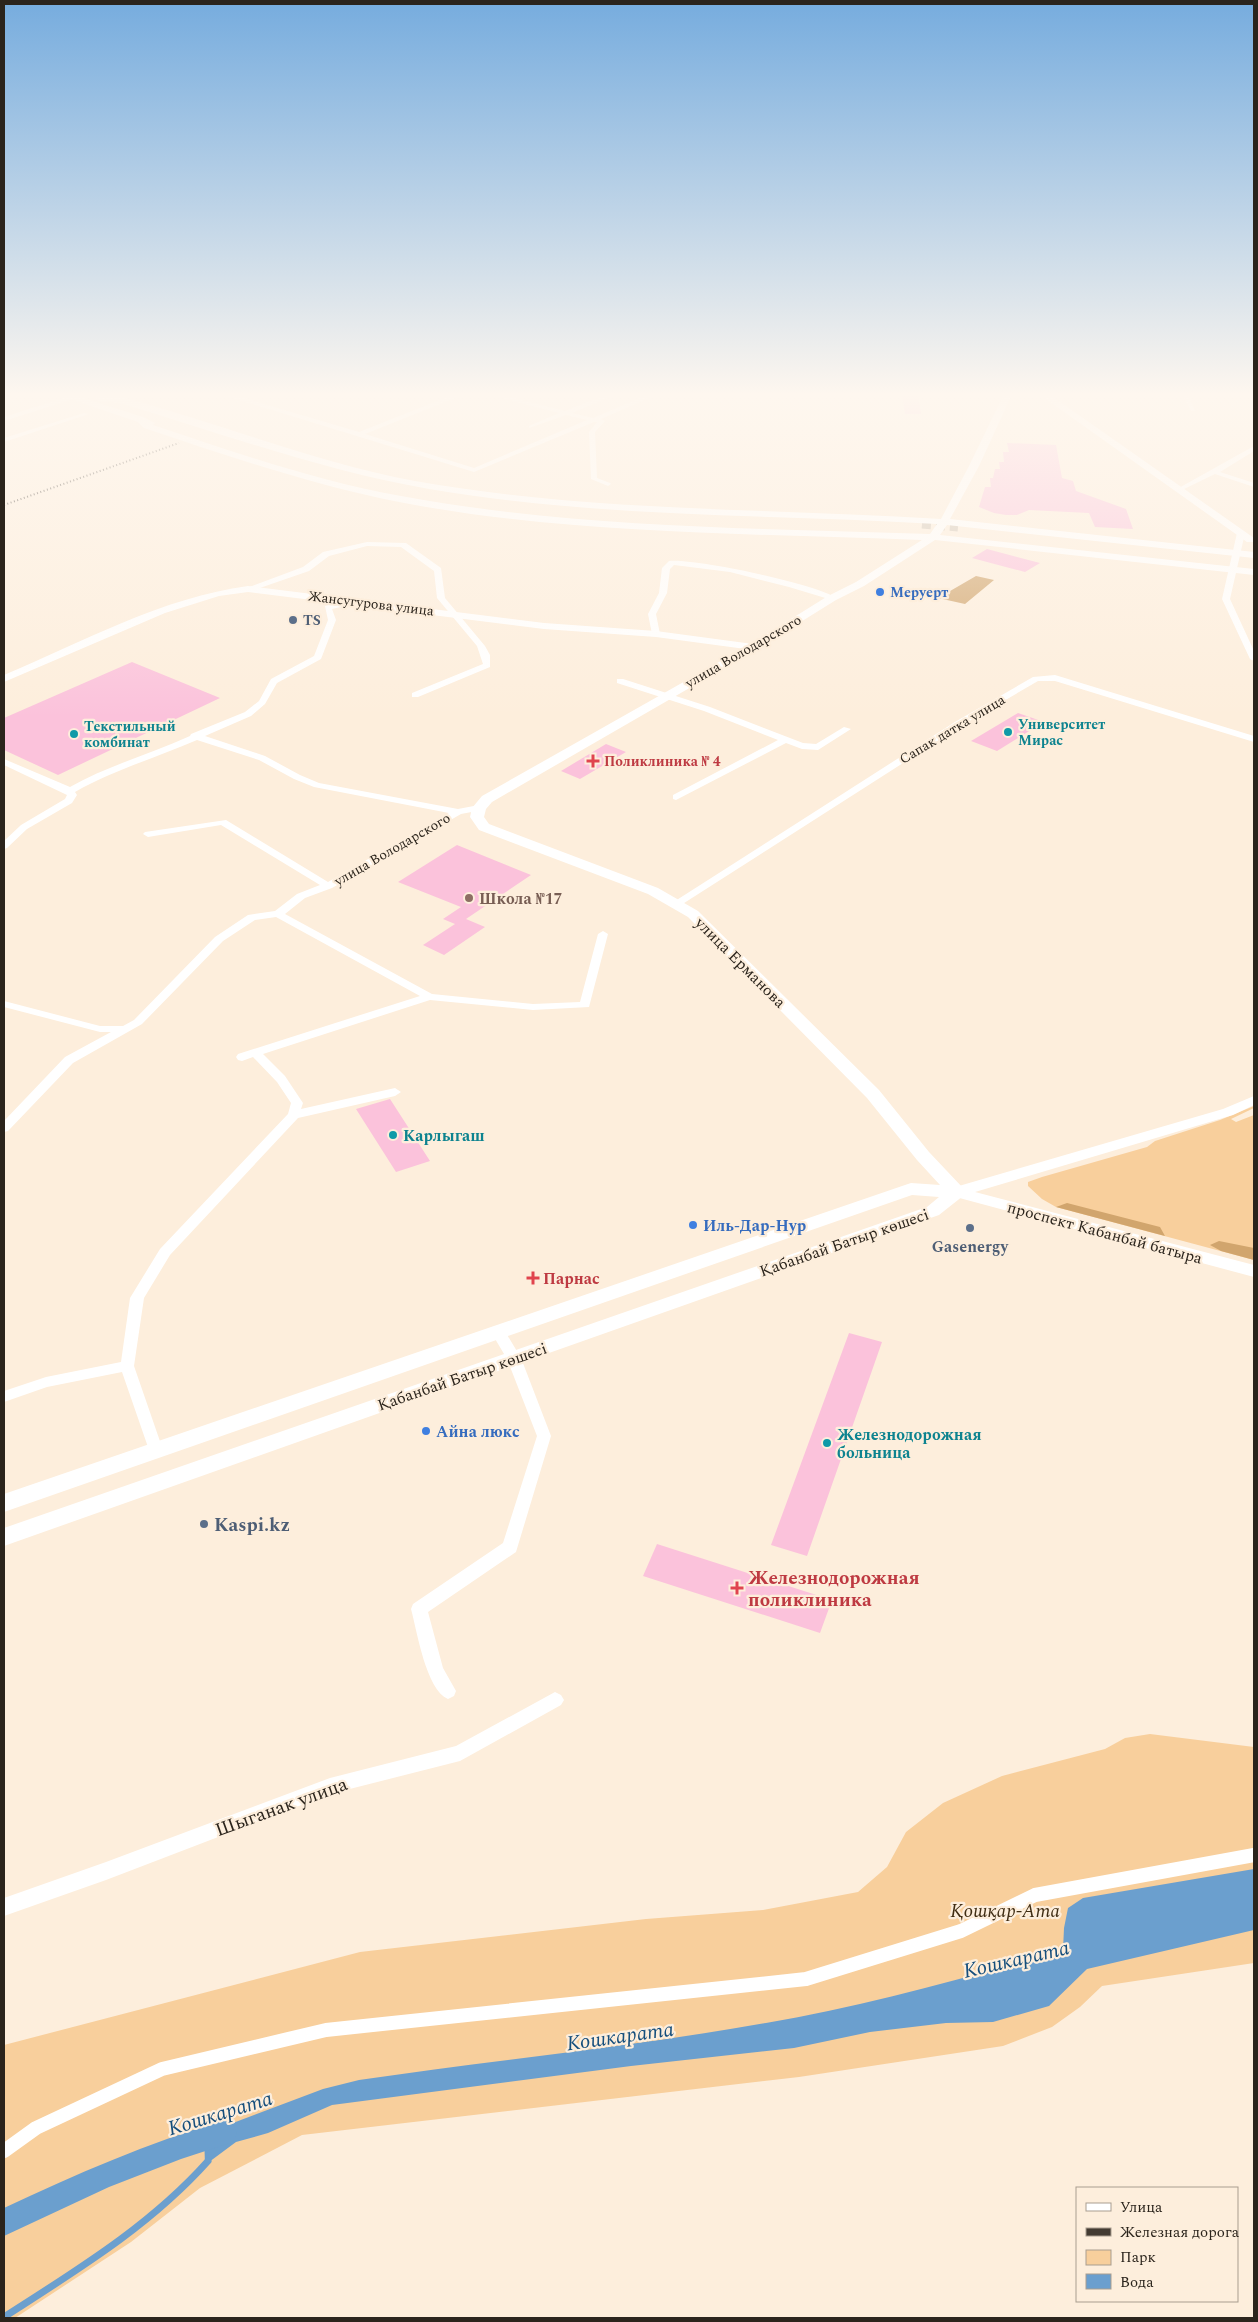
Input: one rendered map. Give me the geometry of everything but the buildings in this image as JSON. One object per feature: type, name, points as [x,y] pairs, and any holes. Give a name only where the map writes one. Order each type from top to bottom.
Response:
[{"type":"main road","points":[[415,500],[450,507],[566,521],[643,526],[854,533],[920,530],[941,526],[1016,545],[1234,560],[1254,559]]},
{"type":"main road","points":[[440,500],[569,517],[654,523],[920,530]]},
{"type":"main road","points":[[498,500],[574,510],[920,530]]},
{"type":"main road","points":[[535,500],[658,511],[854,517],[941,526],[1012,528],[1234,560],[1254,565]]},
{"type":"main road","points":[[941,526],[955,500]]},
{"type":"main road","points":[[1196,500],[1253,541]]},
{"type":"main road","name":"улица Володарского","points":[[479,808],[487,799],[753,647],[832,598],[860,584],[941,526]]},
{"type":"main road","points":[[954,530],[1234,560],[1254,555]]},
{"type":"main road","points":[[1234,560],[1254,572]]},
{"type":"main road","name":"улица Ерманова","points":[[479,808],[477,817],[484,827],[652,891],[677,903],[693,914],[873,1094],[923,1156],[957,1192]]},
{"type":"main road","name":"Қабанбай Батыр көшесі","points":[[4,1503],[911,1189],[957,1192]]},
{"type":"main road","name":"Қабанбай Батыр көшесі","points":[[4,1536],[933,1211],[957,1192]]},
{"type":"street","points":[[1241,533],[1226,599],[1254,660]]},
{"type":"street","points":[[248,589],[306,569],[326,554],[343,549],[367,544],[403,545],[438,570],[440,597],[483,649],[486,665],[416,695]]},
{"type":"street","points":[[656,634],[652,614],[663,593],[666,568],[672,563],[730,570],[792,585],[832,598]]},
{"type":"street","name":"Жансугурова улица","points":[[4,679],[168,609],[218,592],[248,589],[588,630],[656,634],[753,647]]},
{"type":"street","points":[[70,791],[96,776],[162,752],[194,736],[248,714],[262,702],[274,681],[318,657],[332,620],[328,608],[354,601]]},
{"type":"street","name":"Сапак датка улица","points":[[677,903],[860,788],[907,756],[1036,679],[1055,678],[1254,739]]},
{"type":"street","points":[[620,681],[668,695],[802,746],[814,748],[847,729]]},
{"type":"street","points":[[194,736],[262,758],[317,785],[458,812]]},
{"type":"street","points":[[676,797],[785,740]]},
{"type":"street","points":[[4,762],[70,791]]},
{"type":"street","points":[[4,846],[24,827],[69,801],[72,795],[70,791]]},
{"type":"street","name":"улица Володарского","points":[[278,914],[301,896],[328,886],[458,812],[479,808]]},
{"type":"street","points":[[148,834],[223,822],[328,886]]},
{"type":"street","points":[[4,1128],[69,1060],[138,1022],[172,985],[219,939],[252,917],[278,914],[429,997],[533,1008],[585,1005],[602,934]]},
{"type":"street","points":[[242,1057],[429,997]]},
{"type":"street","points":[[4,1004],[100,1029],[124,1029]]},
{"type":"street","points":[[156,1450],[127,1366],[137,1298],[165,1252],[294,1115],[297,1103],[289,1090],[280,1077],[266,1066],[255,1053]]},
{"type":"street","points":[[294,1115],[395,1092]]},
{"type":"street","points":[[957,1192],[1228,1112],[1254,1100]]},
{"type":"street","name":"проспект Кабанбай батыра","points":[[957,1192],[1254,1271]]},
{"type":"street","points":[[448,1691],[435,1670],[419,1609],[510,1547],[544,1436],[514,1358],[498,1332]]},
{"type":"street","points":[[4,1397],[46,1382],[127,1366]]},
{"type":"street","name":"Шыганак улица","points":[[4,1907],[106,1871],[330,1786],[460,1753],[555,1700]]},
{"type":"street","points":[[4,2151],[36,2128],[162,2068],[326,2030],[806,1978],[961,1931],[1035,1895],[1254,1855]]},
{"type":"green space","points":[[1254,1106],[1254,1108],[1231,1119],[1236,1122],[1254,1115],[1254,1260],[1056,1207],[1042,1199],[1028,1186],[1028,1182],[1042,1177],[1147,1147],[1155,1141],[1220,1120]]},
{"type":"green space","name":"Қошқар-Ата","points":[[1150,1734],[1254,1747],[1254,1963],[1102,1986],[1080,2007],[1052,2027],[1003,2046],[799,2077],[302,2135],[200,2188],[131,2242],[15,2318],[4,2318],[4,2045],[360,1952],[646,1919],[763,1910],[858,1892],[887,1867],[906,1832],[943,1803],[1002,1776],[1105,1749],[1125,1738]]},
{"type":"shaded area","points":[[976,576],[994,580],[965,604],[938,598]]},
{"type":"shaded area","points":[[1067,1203],[1160,1227],[1165,1236],[1056,1207]]},
{"type":"shaded area","points":[[1219,1241],[1254,1248],[1254,1260],[1221,1251],[1210,1245]]},
{"type":"water","points":[[1254,1869],[1254,1930],[1087,1969],[1049,2006],[993,2022],[946,2023],[870,2032],[794,2048],[631,2066],[332,2105],[268,2133],[236,2142],[205,2165],[204,2134],[323,2089],[359,2080],[715,2032],[878,2000],[1063,1950],[1064,1928],[1068,1908],[1083,1898]]},
{"type":"waterway","name":"Кошкарата","points":[[4,2222],[103,2176],[181,2146],[224,2133]]},
{"type":"waterway","points":[[4,2317],[112,2246],[137,2227],[186,2184],[208,2161]]},
{"type":"tunnel","points":[[922,524],[958,527]]},
{"type":"railway","points":[[4,505],[17,500]]},
{"type":"place","name":"Меруерт","points":[[880,592]]},
{"type":"place","name":"TS","points":[[293,620]]},
{"type":"place","name":"Университет Мирас","points":[[1008,732]]},
{"type":"place","name":"Текстильный комбинат","points":[[74,734]]},
{"type":"place","name":"Поликлиника № 4","points":[[593,761]]},
{"type":"place","name":"Школа №17","points":[[469,898]]},
{"type":"place","name":"Карлыгаш","points":[[393,1135]]},
{"type":"place","name":"Иль-Дар-Нур","points":[[693,1225]]},
{"type":"place","name":"Gasenergy","points":[[970,1228]]},
{"type":"place","name":"Парнас","points":[[533,1278]]},
{"type":"place","name":"Айна люкс","points":[[426,1431]]},
{"type":"place","name":"Железнодорожная больница","points":[[827,1443]]},
{"type":"place","name":"Kaspi.kz","points":[[204,1524]]},
{"type":"place","name":"Железнодорожная поликлиника","points":[[737,1588]]}]
